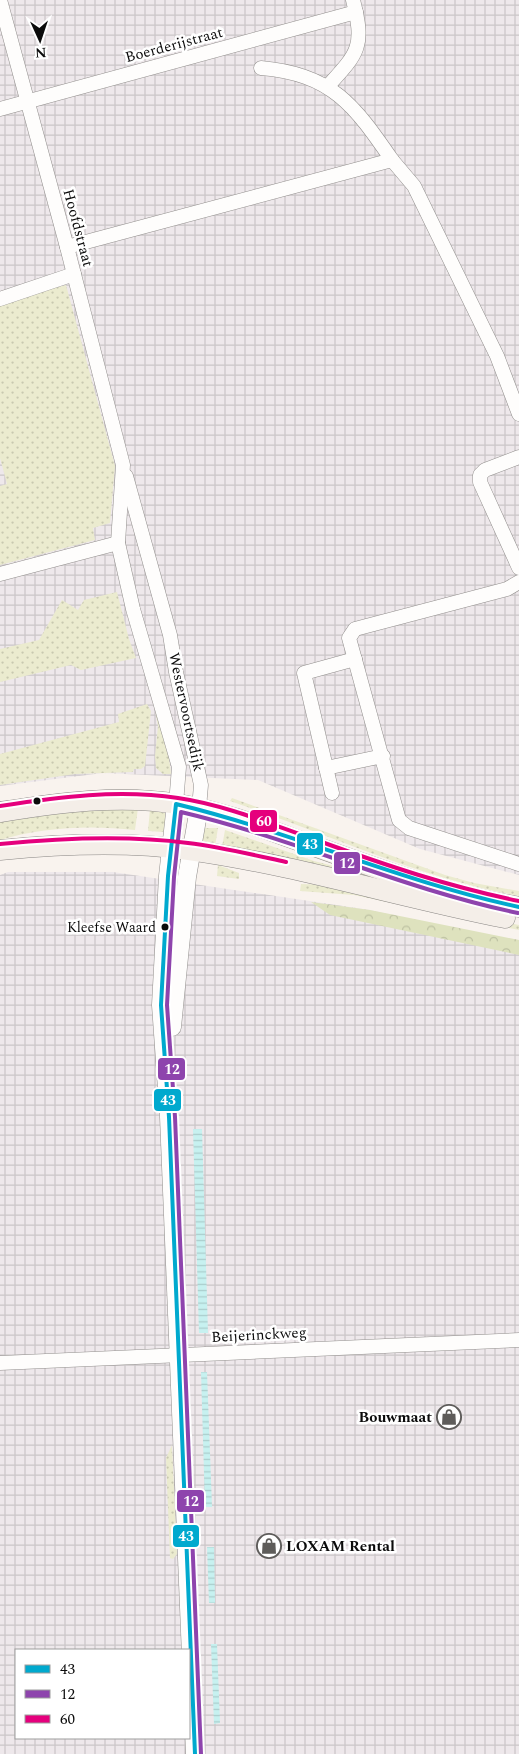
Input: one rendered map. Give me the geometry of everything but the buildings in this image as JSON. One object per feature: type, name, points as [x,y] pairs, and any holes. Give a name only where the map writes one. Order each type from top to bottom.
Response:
[{"type":"main road","points":[[0,812],[88,800],[138,800],[199,808],[241,820],[431,885],[471,897],[519,906]]},
{"type":"main road","points":[[0,850],[47,846],[109,845],[180,849],[345,880],[434,904],[519,920]]},
{"type":"street","name":"Hoofdstraat","points":[[0,0],[26,102],[67,246],[123,465],[166,617]]},
{"type":"street","name":"Boerderijstraat","points":[[0,109],[355,6]]},
{"type":"street","points":[[328,86],[354,56],[359,43],[355,6]]},
{"type":"street","points":[[261,68],[285,70],[328,86],[358,111],[392,160],[414,186],[497,356],[519,414]]},
{"type":"street","points":[[67,246],[392,160]]},
{"type":"street","points":[[0,299],[74,274]]},
{"type":"street","points":[[519,457],[485,470],[480,475],[480,482],[519,568]]},
{"type":"street","name":"Hoofdstraat","points":[[123,465],[118,543],[142,639]]},
{"type":"street","points":[[0,574],[118,543]]},
{"type":"street","points":[[519,582],[507,589],[355,629],[350,638],[399,820],[410,828],[519,864]]},
{"type":"street","name":"Westervoortsedijk","points":[[166,617],[201,785],[199,808]]},
{"type":"street","name":"Westervoortsedijk","points":[[142,639],[155,678],[179,767],[176,804]]},
{"type":"street","points":[[332,793],[304,673],[355,659]]},
{"type":"street","points":[[155,678],[176,672]]},
{"type":"street","points":[[326,768],[383,756]]},
{"type":"street","points":[[176,804],[180,849],[167,1077],[195,1754]]},
{"type":"street","points":[[180,849],[199,808]]},
{"type":"street","name":"Beijerinckweg","points":[[0,1363],[519,1340]]},
{"type":"shaded area","points":[[0,0],[519,0],[519,875],[420,849],[258,780],[103,773],[0,786]]},
{"type":"shaded area","points":[[8,872],[113,872],[370,910],[519,944],[519,1754],[0,1754],[0,875]]},
{"type":"green space","points":[[66,285],[115,466],[110,523],[93,528],[95,540],[0,565],[0,486],[7,484],[0,458],[0,302]]},
{"type":"green space","points":[[117,592],[136,658],[81,670],[71,665],[0,682],[0,649],[39,640],[62,600],[78,610],[84,600]]},
{"type":"green space","points":[[153,700],[168,749],[171,774],[163,774],[156,768],[155,756],[158,726]]},
{"type":"green space","points":[[147,704],[151,711],[145,766],[141,769],[134,769],[133,772],[75,774],[0,785],[0,754],[119,722],[118,714]]},
{"type":"green space","points":[[232,798],[445,875],[474,883],[519,891],[519,896],[445,878],[373,854],[230,801]]},
{"type":"green space","points":[[138,808],[135,830],[67,828],[33,832],[0,840],[0,821],[65,811]]},
{"type":"green space","points":[[150,809],[165,813],[169,828],[163,832],[148,831]]},
{"type":"green space","points":[[204,828],[218,828],[215,846],[201,840]]},
{"type":"green space","points":[[225,830],[314,861],[476,902],[519,910],[519,917],[222,847]]},
{"type":"green space","points":[[218,865],[239,873],[239,879],[217,876]]},
{"type":"green space","points":[[301,884],[330,885],[519,925],[519,930],[354,895],[300,891]]},
{"type":"green space","points":[[311,902],[370,910],[519,940],[519,955],[330,915]]},
{"type":"green space","points":[[172,1445],[177,1554],[173,1559],[170,1558],[166,1458]]},
{"type":"water","points":[[193,1129],[202,1129],[208,1333],[199,1333]]},
{"type":"water","points":[[201,1372],[207,1372],[212,1507],[205,1507]]},
{"type":"water","points":[[207,1547],[214,1547],[215,1603],[209,1603]]},
{"type":"water","points":[[211,1644],[217,1644],[220,1723],[214,1724]]},
{"type":"transit line","name":"60","points":[[0,806],[66,797],[111,794],[156,795],[196,801],[249,816],[418,875],[519,901]]},
{"type":"transit line","name":"43","points":[[195,1754],[169,1117],[161,1005],[168,876],[176,804],[262,828],[475,897],[519,907]]},
{"type":"transit line","name":"12","points":[[201,1754],[175,1117],[167,1005],[174,877],[181,812],[266,836],[433,891],[518,913]]},
{"type":"transit line","name":"60","points":[[0,844],[70,839],[118,838],[165,840],[237,851],[286,862]]},
{"type":"place","name":"Kleefse Waard","points":[[165,927]]},
{"type":"place","name":"Bouwmaat","points":[[449,1417]]},
{"type":"place","name":"LOXAM Rental","points":[[269,1546]]}]
